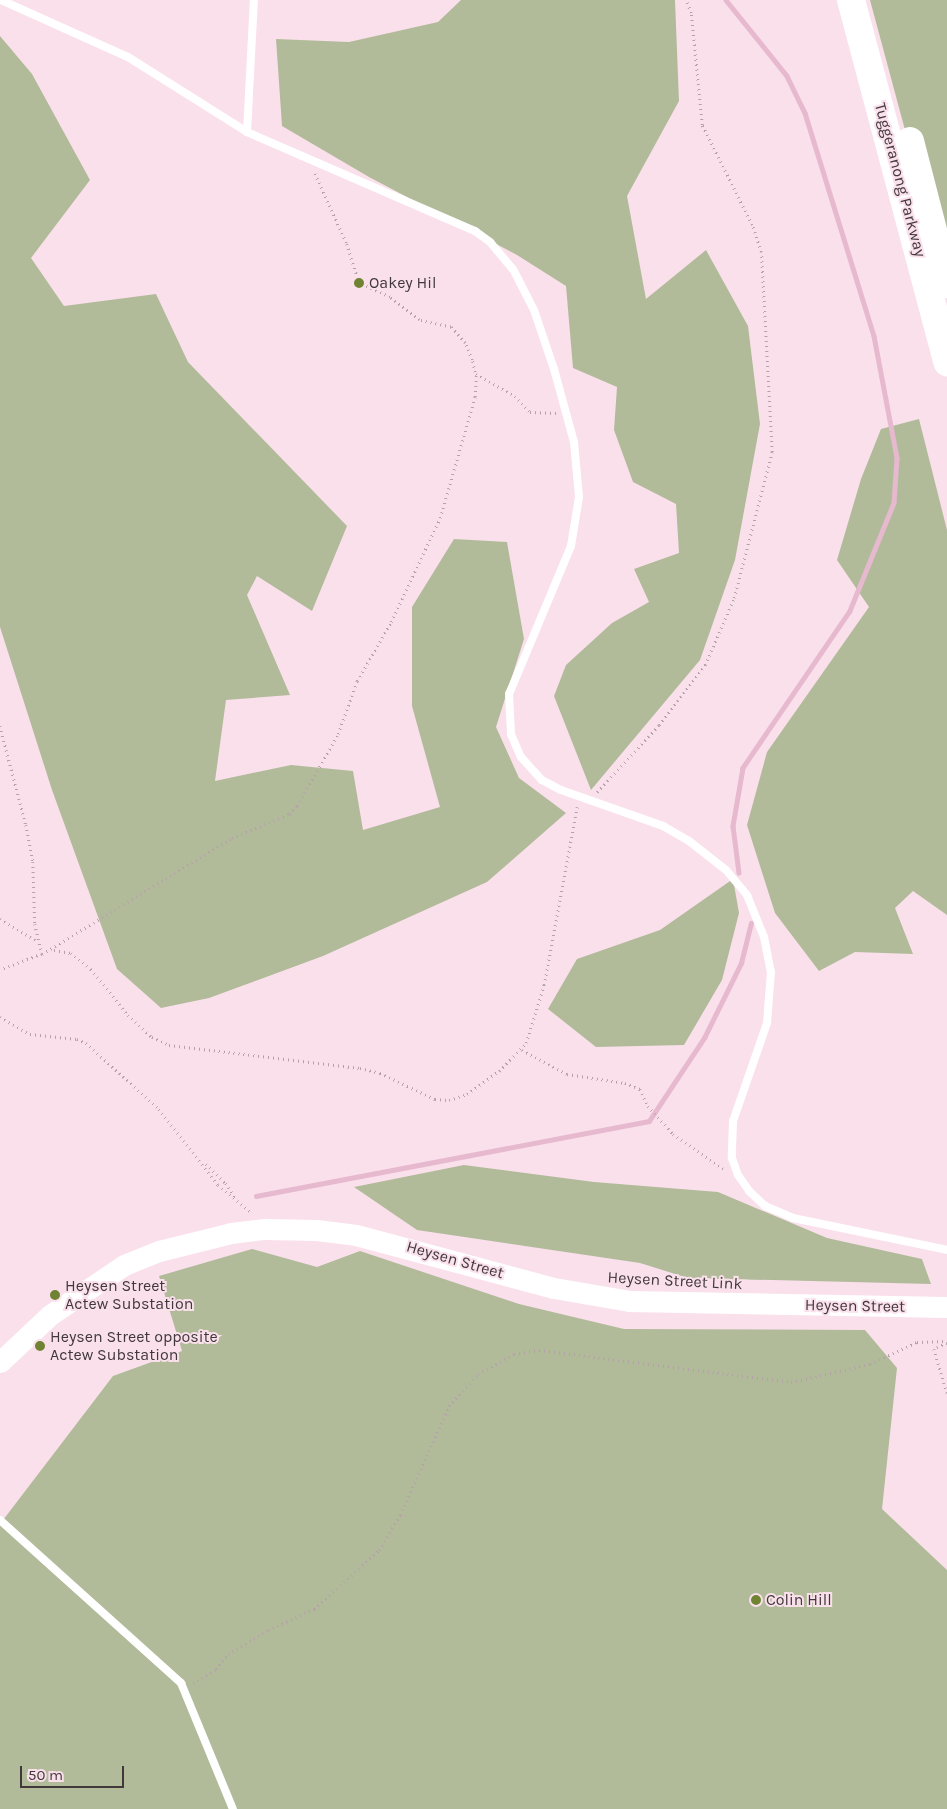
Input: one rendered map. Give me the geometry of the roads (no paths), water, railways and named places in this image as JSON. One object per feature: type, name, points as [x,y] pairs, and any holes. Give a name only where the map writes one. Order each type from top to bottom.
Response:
[{"type":"highway","name":"Tuggeranong Parkway","points":[[851,0],[947,362]]},
{"type":"highway","name":"Tuggeranong Parkway","points":[[871,0],[947,284]]},
{"type":"main road","name":"Heysen Street","points":[[0,1362],[50,1315],[124,1265],[159,1251],[230,1233],[265,1229],[316,1230],[356,1235],[554,1288],[629,1301],[947,1308]]},
{"type":"lane","points":[[1,0],[128,57],[247,132],[409,200],[490,242],[513,269],[534,310],[566,410],[578,479],[577,518],[571,546],[555,588],[515,674],[508,713],[516,746],[532,771],[578,797],[663,826],[689,841],[726,870],[746,895],[760,923],[771,972],[771,997],[761,1046],[733,1121],[732,1158],[738,1175],[765,1206],[793,1218],[947,1250]]},
{"type":"lane","points":[[247,132],[254,0]]},
{"type":"lane","points":[[0,1520],[181,1683],[233,1809]]},
{"type":"waterway","points":[[726,0],[787,76],[805,113],[874,336],[897,458],[894,503],[850,611],[743,768],[733,826],[739,873]]},
{"type":"waterway","points":[[256,1196],[649,1121],[704,1038],[741,963],[751,923]]},
{"type":"place","name":"Oakey Hil","points":[[359,283]]},
{"type":"place","name":"Heysen Street Actew Substation","points":[[55,1295]]},
{"type":"place","name":"Heysen Street opposite Actew Substation","points":[[40,1346]]},
{"type":"place","name":"Colin Hill","points":[[756,1600]]}]
